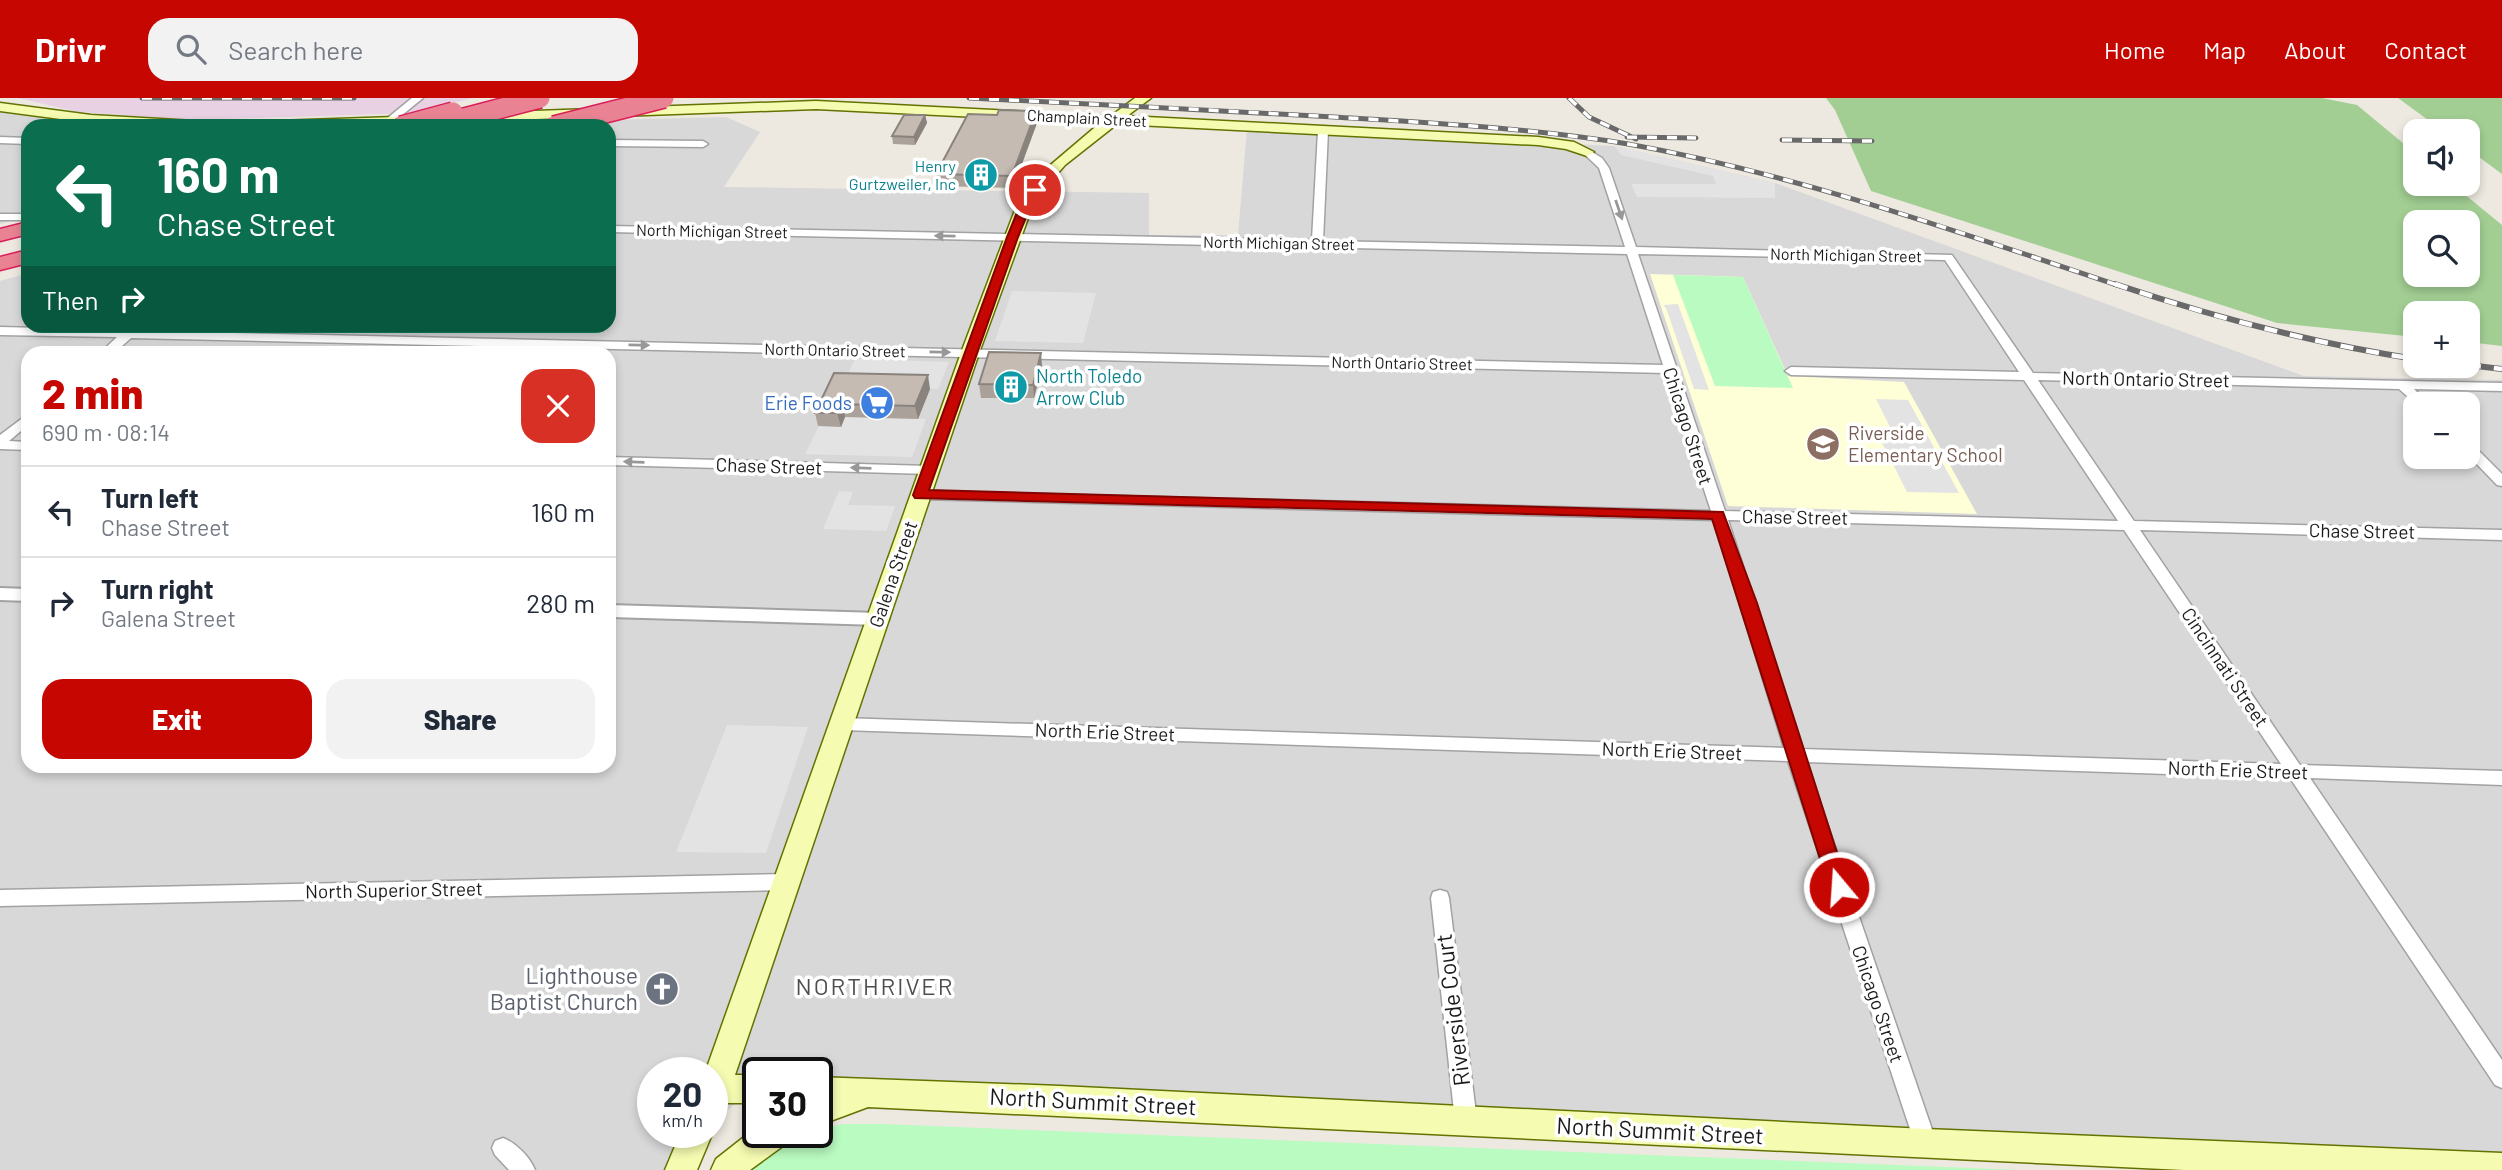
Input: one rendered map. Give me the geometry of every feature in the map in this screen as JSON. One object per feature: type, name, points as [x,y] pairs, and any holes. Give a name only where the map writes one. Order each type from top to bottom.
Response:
[{"type":"highway","points":[[415,119],[504,98]]},
{"type":"highway","points":[[460,119],[540,98]]},
{"type":"highway","points":[[582,119],[664,98]]},
{"type":"highway","points":[[537,119],[609,105]]},
{"type":"highway","points":[[0,238],[21,232]]},
{"type":"highway","points":[[0,264],[21,258]]},
{"type":"main road","name":"Galena Street","points":[[727,1057],[920,495],[1013,237],[1033,192],[1085,142],[1143,98]]},
{"type":"main road","name":"Champlain Street","points":[[445,119],[609,105],[816,105],[1538,141],[1569,145],[1587,152]]},
{"type":"main road","points":[[0,107],[91,119]]},
{"type":"main road","points":[[1057,117],[1077,128],[1085,142]]},
{"type":"main road","name":"North Summit Street","points":[[833,1091],[1926,1144],[2502,1168]]},
{"type":"main road","points":[[833,1107],[876,1092]]},
{"type":"main road","points":[[681,1170],[690,1148]]},
{"type":"main road","points":[[727,1170],[754,1148]]},
{"type":"street","points":[[401,119],[418,98]]},
{"type":"street","points":[[1317,244],[1324,131]]},
{"type":"street","points":[[0,140],[21,141]]},
{"type":"street","points":[[616,143],[704,144]]},
{"type":"street","name":"Chicago Street","points":[[1587,152],[1604,168],[1749,603],[1795,755],[1926,1144]]},
{"type":"street","points":[[0,217],[21,217]]},
{"type":"street","name":"North Michigan Street","points":[[616,229],[1948,257]]},
{"type":"street","name":"Cincinnati Street","points":[[1948,257],[2502,1078]]},
{"type":"street","name":"North Ontario Street","points":[[0,331],[21,331]]},
{"type":"street","points":[[114,346],[129,333]]},
{"type":"street","name":"North Ontario Street","points":[[273,333],[1670,369]]},
{"type":"street","name":"North Ontario Street","points":[[1791,371],[2502,387]]},
{"type":"street","points":[[2402,384],[2410,392]]},
{"type":"street","points":[[0,443],[21,424]]},
{"type":"street","points":[[0,443],[21,445]]},
{"type":"street","points":[[2480,460],[2502,482]]},
{"type":"street","name":"Chase Street","points":[[616,461],[929,470]]},
{"type":"street","name":"Chase Street","points":[[920,495],[2502,535]]},
{"type":"street","points":[[0,594],[21,595]]},
{"type":"street","points":[[616,611],[879,619]]},
{"type":"street","name":"North Erie Street","points":[[841,724],[2502,778]]},
{"type":"street","name":"North Superior Street","points":[[0,898],[789,881]]},
{"type":"street","name":"Riverside Court","points":[[1440,898],[1466,1121]]},
{"type":"street","points":[[503,1148],[524,1170]]},
{"type":"shaded area","points":[[18,98],[473,98],[414,113],[180,119],[78,112]]},
{"type":"shaded area","points":[[0,107],[68,119],[21,119],[21,218],[0,224]]},
{"type":"shaded area","points":[[726,117],[760,132],[724,187],[1149,193],[1149,235],[1238,235],[1247,129],[1614,146],[1775,183],[2304,376],[2502,380],[2502,1170],[2347,1170],[833,1108],[833,1057],[742,1057],[742,1104],[735,1104],[728,1110],[728,1057],[637,1057],[637,1148],[688,1148],[665,1170],[0,1170],[0,281],[21,275],[21,333],[616,333],[616,120]]},
{"type":"shaded area","points":[[1614,146],[1775,183],[1775,198],[1637,197],[1631,184],[1716,184],[1713,176],[1621,155]]},
{"type":"shaded area","name":"Riverside Elementary School","points":[[1650,274],[1743,277],[1788,376],[1904,382],[1977,514],[1728,506]]},
{"type":"shaded area","points":[[1012,291],[1096,293],[1083,343],[995,341]]},
{"type":"shaded area","points":[[1678,304],[1709,390],[1694,389],[1663,305]]},
{"type":"shaded area","points":[[855,359],[949,362],[938,389],[842,386]]},
{"type":"shaded area","points":[[1876,399],[1908,400],[1959,493],[1907,492],[1874,427],[1890,427]]},
{"type":"shaded area","points":[[845,417],[926,419],[912,457],[805,454],[819,426],[840,426]]},
{"type":"shaded area","points":[[839,491],[853,492],[848,505],[895,506],[886,531],[823,529]]},
{"type":"shaded area","points":[[727,725],[808,727],[766,853],[676,852]]},
{"type":"green space","points":[[1826,98],[2322,98],[2357,105],[2403,143],[2403,196],[2467,196],[2502,225],[2502,346],[2480,343],[2480,301],[2403,301],[2403,336],[2277,323],[1871,191],[1835,110]]},
{"type":"green space","points":[[2398,98],[2502,98],[2502,174],[2480,158],[2480,119],[2427,119]]},
{"type":"green space","points":[[1673,275],[1743,277],[1793,388],[1715,386]]},
{"type":"green space","points":[[883,1124],[2020,1170],[745,1170],[776,1148],[833,1148],[833,1126]]},
{"type":"building","points":[[999,110],[1036,111],[1012,176],[936,174],[968,114],[997,115]]},
{"type":"building","points":[[904,115],[925,115],[914,137],[892,136]]},
{"type":"building","points":[[989,352],[1041,353],[1033,385],[979,384]]},
{"type":"building","points":[[834,373],[928,375],[915,406],[842,404],[837,413],[815,413]]},
{"type":"railway","points":[[142,98],[354,98]]},
{"type":"railway","points":[[969,98],[1445,124],[1628,144],[1691,156],[1815,188],[2120,286]]},
{"type":"railway","points":[[1569,98],[1589,117],[1632,137]]},
{"type":"railway","points":[[1627,137],[1632,137]]},
{"type":"railway","points":[[1632,137],[1696,138]]},
{"type":"railway","points":[[1632,137],[1636,139]]},
{"type":"railway","points":[[1782,140],[1872,141]]},
{"type":"railway","points":[[2115,284],[2263,328],[2403,357]]},
{"type":"railway","points":[[2480,366],[2502,369]]},
{"type":"place","name":"Henry Gurtzweiler, Inc","points":[[981,175]]},
{"type":"place","name":"North Toledo Arrow Club","points":[[1011,387]]},
{"type":"place","name":"Erie Foods","points":[[877,403]]},
{"type":"place","name":"Riverside Elementary School","points":[[1823,444]]},
{"type":"place","name":"Lighthouse Baptist Church","points":[[662,989]]},
{"type":"district","name":"NORTHRIVER","points":[[875,987]]},
{"type":"route","points":[[1035,190],[1028,200],[1013,237],[920,495],[1718,515],[1749,603],[1839,887]]}]
